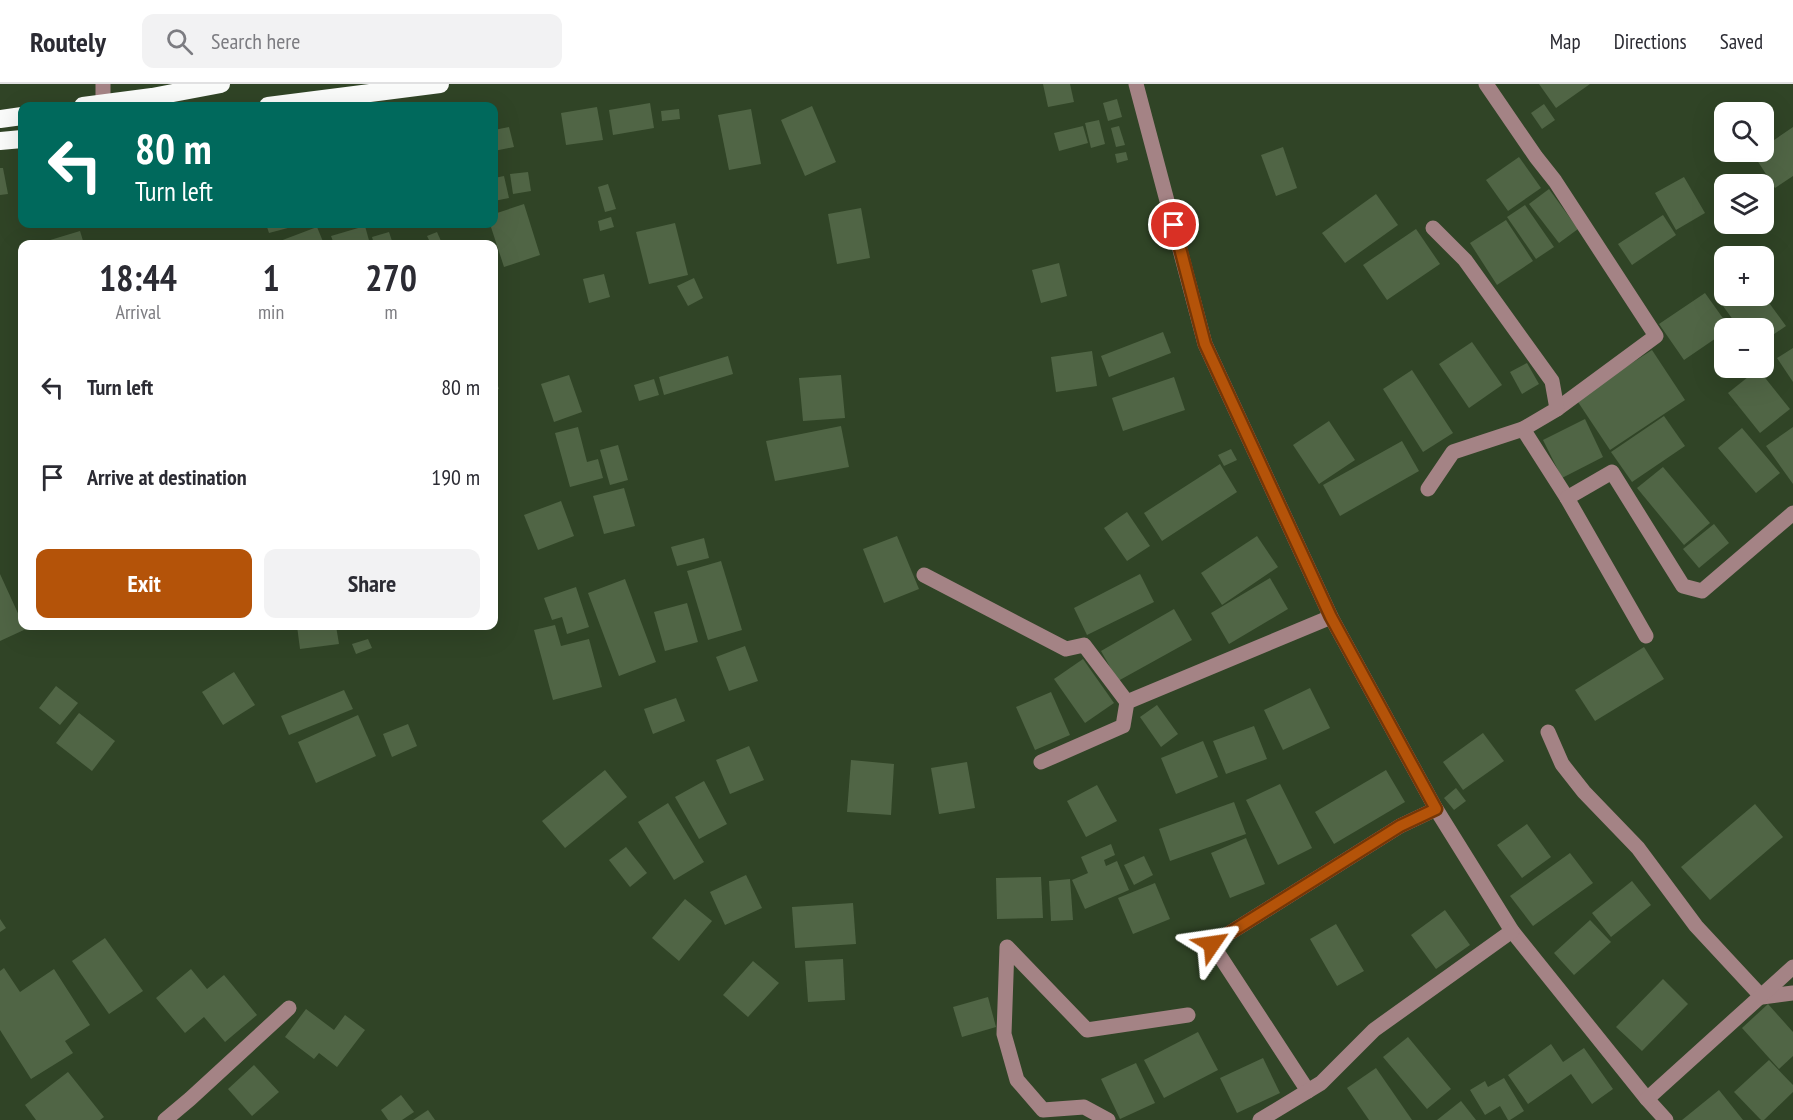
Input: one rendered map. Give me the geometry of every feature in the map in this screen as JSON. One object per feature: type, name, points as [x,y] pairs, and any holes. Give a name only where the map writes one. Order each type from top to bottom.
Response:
[{"type":"highway","points":[[117,102],[221,84]]},
{"type":"highway","points":[[299,102],[440,84]]},
{"type":"highway","points":[[0,119],[18,117]]},
{"type":"highway","points":[[0,141],[18,139]]},
{"type":"street","points":[[103,84],[103,102]]},
{"type":"street","points":[[1136,84],[1205,344],[1331,617],[1436,809],[1512,931],[1665,1120]]},
{"type":"street","points":[[1428,489],[1453,452],[1523,429],[1557,408],[1656,336],[1555,181],[1486,84]]},
{"type":"street","points":[[1433,228],[1465,260],[1552,381],[1557,408]]},
{"type":"street","points":[[1523,429],[1567,498],[1646,636]]},
{"type":"street","points":[[1567,498],[1612,472],[1683,586],[1702,591],[1793,513]]},
{"type":"street","points":[[924,574],[1065,649],[1084,645],[1127,702],[1123,726],[1041,762]]},
{"type":"street","points":[[1127,702],[1331,617]]},
{"type":"street","points":[[1548,732],[1562,764],[1584,792],[1638,848],[1696,926],[1762,997]]},
{"type":"street","points":[[1308,1091],[1212,944],[1400,826],[1436,809]]},
{"type":"street","points":[[1260,1120],[1321,1083],[1374,1030],[1512,931]]},
{"type":"street","points":[[1108,1120],[1084,1107],[1045,1115],[1017,1080],[1004,1034],[1007,947],[1087,1030],[1188,1015]]},
{"type":"street","points":[[1647,1099],[1793,967]]},
{"type":"street","points":[[1762,997],[1793,993]]},
{"type":"street","points":[[165,1120],[289,1008]]},
{"type":"building","points":[[1043,84],[1070,84],[1074,102],[1048,107]]},
{"type":"building","points":[[1539,84],[1590,84],[1556,108]]},
{"type":"building","points":[[1117,99],[1122,117],[1108,121],[1103,103]]},
{"type":"building","points":[[650,103],[654,128],[613,135],[609,110]]},
{"type":"building","points":[[1544,104],[1555,120],[1542,129],[1531,113]]},
{"type":"building","points":[[812,106],[836,162],[805,176],[781,120]]},
{"type":"building","points":[[597,107],[603,140],[566,145],[561,113]]},
{"type":"building","points":[[679,109],[680,119],[662,121],[661,111]]},
{"type":"building","points":[[751,109],[761,164],[729,170],[718,115]]},
{"type":"building","points":[[1099,120],[1105,144],[1091,148],[1085,123]]},
{"type":"building","points":[[1083,126],[1088,143],[1059,151],[1054,133]]},
{"type":"building","points":[[1119,126],[1125,145],[1116,147],[1111,128]]},
{"type":"building","points":[[509,127],[514,147],[498,150],[498,129]]},
{"type":"building","points":[[1793,127],[1793,176],[1775,188],[1774,174],[1766,174],[1758,162],[1774,162],[1774,140]]},
{"type":"building","points":[[1283,147],[1297,188],[1276,196],[1261,155]]},
{"type":"building","points":[[1126,152],[1128,160],[1117,163],[1115,154]]},
{"type":"building","points":[[1519,157],[1541,188],[1508,211],[1486,180]]},
{"type":"building","points":[[0,168],[3,168],[8,194],[0,195]]},
{"type":"building","points":[[528,172],[531,191],[513,194],[510,174]]},
{"type":"building","points":[[504,176],[509,198],[498,200],[498,177]]},
{"type":"building","points":[[1684,177],[1705,213],[1676,230],[1655,193]]},
{"type":"building","points":[[608,184],[616,209],[605,212],[598,187]]},
{"type":"building","points":[[1549,189],[1578,229],[1559,243],[1529,204]]},
{"type":"building","points":[[1376,194],[1398,225],[1345,263],[1322,233]]},
{"type":"building","points":[[524,204],[540,255],[504,267],[498,249],[498,240],[495,240],[491,228],[498,228],[498,213]]},
{"type":"building","points":[[1525,205],[1554,247],[1536,259],[1507,217]]},
{"type":"building","points":[[861,208],[870,258],[837,264],[828,214]]},
{"type":"building","points":[[1663,215],[1676,235],[1632,265],[1618,244]]},
{"type":"building","points":[[611,217],[614,227],[600,231],[598,221]]},
{"type":"building","points":[[1506,220],[1533,261],[1497,285],[1470,243]]},
{"type":"building","points":[[675,223],[688,275],[649,284],[636,232]]},
{"type":"building","points":[[267,228],[288,228],[269,233]]},
{"type":"building","points":[[317,228],[322,240],[283,240]]},
{"type":"building","points":[[366,228],[369,240],[332,240],[331,236]]},
{"type":"building","points":[[1416,229],[1440,264],[1387,300],[1363,265]]},
{"type":"building","points":[[80,231],[83,240],[50,240]]},
{"type":"building","points":[[389,232],[392,240],[373,240],[372,237]]},
{"type":"building","points":[[437,232],[441,240],[429,240],[427,236]]},
{"type":"building","points":[[1059,263],[1067,296],[1041,303],[1032,270]]},
{"type":"building","points":[[604,274],[610,297],[589,303],[583,279]]},
{"type":"building","points":[[694,278],[703,298],[688,306],[677,286]]},
{"type":"building","points":[[1705,293],[1723,318],[1714,318],[1714,340],[1684,360],[1659,324]]},
{"type":"building","points":[[1723,306],[1771,306],[1786,326],[1774,334],[1774,318],[1732,318]]},
{"type":"building","points":[[1163,332],[1171,353],[1109,377],[1101,356]]},
{"type":"building","points":[[1472,342],[1502,385],[1469,408],[1439,364]]},
{"type":"building","points":[[1793,348],[1793,382],[1777,358]]},
{"type":"building","points":[[1652,350],[1685,400],[1610,450],[1576,399]]},
{"type":"building","points":[[1092,351],[1097,386],[1056,392],[1051,357]]},
{"type":"building","points":[[728,356],[733,374],[664,395],[659,377]]},
{"type":"building","points":[[1527,363],[1539,384],[1522,394],[1510,372]]},
{"type":"building","points":[[1412,370],[1453,433],[1423,452],[1383,389]]},
{"type":"building","points":[[569,375],[582,412],[554,422],[541,384]]},
{"type":"building","points":[[841,375],[845,418],[803,421],[799,378]]},
{"type":"building","points":[[1174,377],[1185,410],[1123,431],[1112,398]]},
{"type":"building","points":[[1747,378],[1765,378],[1790,409],[1760,433],[1728,393]]},
{"type":"building","points":[[654,379],[659,395],[639,401],[634,385]]},
{"type":"building","points":[[1664,416],[1685,446],[1632,482],[1611,452]]},
{"type":"building","points":[[1585,419],[1603,457],[1562,478],[1543,440]]},
{"type":"building","points":[[1329,421],[1355,460],[1319,484],[1293,445]]},
{"type":"building","points":[[841,426],[849,467],[775,481],[766,441]]},
{"type":"building","points":[[578,427],[587,462],[598,459],[603,478],[570,487],[555,433]]},
{"type":"building","points":[[1793,427],[1793,484],[1766,446]]},
{"type":"building","points":[[1742,428],[1780,473],[1756,493],[1718,448]]},
{"type":"building","points":[[1402,441],[1419,471],[1340,516],[1323,485]]},
{"type":"building","points":[[618,445],[628,480],[610,485],[600,450]]},
{"type":"building","points":[[1231,449],[1237,460],[1224,466],[1218,455]]},
{"type":"building","points":[[1220,464],[1237,492],[1162,541],[1144,513]]},
{"type":"building","points":[[1663,467],[1710,523],[1684,545],[1637,488]]},
{"type":"building","points":[[624,488],[635,526],[604,534],[593,496]]},
{"type":"building","points":[[561,501],[574,536],[538,550],[524,515]]},
{"type":"building","points":[[1127,512],[1150,546],[1127,561],[1104,528]]},
{"type":"building","points":[[1714,524],[1729,543],[1699,568],[1683,549]]},
{"type":"building","points":[[897,536],[919,589],[884,603],[863,549]]},
{"type":"building","points":[[1257,536],[1278,567],[1222,605],[1201,573]]},
{"type":"building","points":[[704,538],[709,558],[677,566],[671,547]]},
{"type":"building","points":[[721,561],[742,630],[708,640],[687,571]]},
{"type":"building","points":[[0,574],[18,613],[18,630],[24,630],[0,641]]},
{"type":"building","points":[[1140,574],[1154,602],[1087,635],[1074,608]]},
{"type":"building","points":[[1270,578],[1288,609],[1229,644],[1211,613]]},
{"type":"building","points":[[625,579],[656,662],[619,676],[588,593]]},
{"type":"building","points":[[576,587],[589,627],[567,634],[562,617],[552,620],[544,598]]},
{"type":"building","points":[[687,603],[698,642],[665,651],[654,612]]},
{"type":"building","points":[[1174,609],[1192,640],[1118,681],[1101,651]]},
{"type":"building","points":[[555,625],[561,646],[589,639],[602,687],[553,700],[534,630]]},
{"type":"building","points":[[298,630],[337,630],[339,644],[300,649]]},
{"type":"building","points":[[368,639],[372,648],[356,654],[352,644]]},
{"type":"building","points":[[745,646],[758,681],[729,691],[716,657]]},
{"type":"building","points":[[1644,647],[1664,679],[1595,721],[1575,690]]},
{"type":"building","points":[[1083,659],[1114,703],[1085,723],[1054,679]]},
{"type":"building","points":[[234,672],[255,705],[223,725],[202,692]]},
{"type":"building","points":[[56,686],[78,703],[60,725],[39,708]]},
{"type":"building","points":[[1310,688],[1330,728],[1283,750],[1264,710]]},
{"type":"building","points":[[344,690],[353,709],[289,735],[281,716]]},
{"type":"building","points":[[1051,692],[1070,735],[1035,750],[1016,707]]},
{"type":"building","points":[[676,698],[685,721],[653,734],[644,709]]},
{"type":"building","points":[[1157,705],[1178,734],[1161,747],[1140,717]]},
{"type":"building","points":[[79,713],[115,741],[92,771],[56,743]]},
{"type":"building","points":[[358,715],[376,756],[316,783],[298,742]]},
{"type":"building","points":[[408,724],[417,746],[392,757],[383,734]]},
{"type":"building","points":[[1254,726],[1267,759],[1226,774],[1213,741]]},
{"type":"building","points":[[1483,733],[1504,761],[1463,790],[1443,762]]},
{"type":"building","points":[[1203,741],[1218,777],[1176,794],[1161,758]]},
{"type":"building","points":[[749,746],[764,780],[730,794],[716,760]]},
{"type":"building","points":[[851,760],[894,764],[891,815],[847,812]]},
{"type":"building","points":[[967,762],[975,808],[939,814],[931,768]]},
{"type":"building","points":[[605,770],[627,797],[565,848],[542,821]]},
{"type":"building","points":[[1386,770],[1405,802],[1334,844],[1315,812]]},
{"type":"building","points":[[704,781],[727,824],[699,839],[675,797]]},
{"type":"building","points":[[1280,784],[1312,848],[1278,865],[1246,800]]},
{"type":"building","points":[[1097,785],[1117,821],[1086,837],[1067,801]]},
{"type":"building","points":[[1456,788],[1466,801],[1454,810],[1444,798]]},
{"type":"building","points":[[1234,802],[1246,834],[1170,861],[1159,829]]},
{"type":"building","points":[[668,803],[704,862],[674,880],[638,822]]},
{"type":"building","points":[[1755,804],[1783,837],[1710,900],[1681,867]]},
{"type":"building","points":[[1527,824],[1551,857],[1522,878],[1497,845]]},
{"type":"building","points":[[1246,838],[1265,884],[1230,898],[1211,853]]},
{"type":"building","points":[[1111,844],[1115,855],[1104,860],[1106,866],[1117,861],[1129,890],[1085,909],[1072,880],[1088,873],[1081,857]]},
{"type":"building","points":[[626,847],[647,873],[630,887],[609,860]]},
{"type":"building","points":[[1570,853],[1593,883],[1533,926],[1510,896]]},
{"type":"building","points":[[1144,856],[1153,875],[1134,885],[1124,865]]},
{"type":"building","points":[[746,875],[762,908],[725,925],[710,892]]},
{"type":"building","points":[[1041,877],[1043,918],[997,919],[996,878]]},
{"type":"building","points":[[1070,879],[1073,920],[1051,921],[1049,881]]},
{"type":"building","points":[[1632,881],[1651,905],[1611,937],[1592,913]]},
{"type":"building","points":[[1155,883],[1170,919],[1133,934],[1118,898]]},
{"type":"building","points":[[685,899],[712,921],[679,961],[652,938]]},
{"type":"building","points":[[853,903],[856,944],[795,948],[792,907]]},
{"type":"building","points":[[1445,910],[1470,945],[1436,969],[1411,935]]},
{"type":"building","points":[[0,919],[6,928],[0,932]]},
{"type":"building","points":[[1590,920],[1611,942],[1574,975],[1554,953]]},
{"type":"building","points":[[1336,924],[1364,971],[1337,986],[1310,939]]},
{"type":"building","points":[[105,938],[143,991],[109,1014],[72,961]]},
{"type":"building","points":[[843,959],[845,1000],[808,1002],[805,961]]},
{"type":"building","points":[[753,961],[779,983],[748,1017],[723,995]]},
{"type":"building","points":[[4,968],[20,992],[54,969],[90,1025],[65,1041],[73,1053],[31,1079],[0,1030],[0,971]]},
{"type":"building","points":[[191,969],[207,989],[224,975],[257,1015],[225,1042],[204,1017],[185,1033],[156,998]]},
{"type":"building","points":[[1663,979],[1688,1004],[1642,1051],[1616,1027]]},
{"type":"building","points":[[988,997],[996,1027],[962,1037],[953,1007]]},
{"type":"building","points":[[1768,1004],[1793,1032],[1793,1056],[1779,1069],[1742,1028]]},
{"type":"building","points":[[306,1009],[334,1030],[345,1015],[365,1030],[337,1067],[319,1053],[314,1059],[285,1037]]},
{"type":"building","points":[[1198,1032],[1218,1070],[1164,1098],[1144,1060]]},
{"type":"building","points":[[1408,1037],[1451,1089],[1427,1109],[1383,1057]]},
{"type":"building","points":[[1551,1044],[1563,1062],[1584,1048],[1613,1089],[1592,1104],[1571,1074],[1528,1104],[1508,1075]]},
{"type":"building","points":[[1263,1058],[1280,1093],[1237,1113],[1220,1078]]},
{"type":"building","points":[[1769,1060],[1793,1085],[1793,1092],[1764,1120],[1761,1120],[1734,1092]]},
{"type":"building","points":[[1136,1063],[1155,1103],[1120,1119],[1101,1079]]},
{"type":"building","points":[[254,1065],[279,1092],[252,1116],[228,1089]]},
{"type":"building","points":[[1376,1068],[1412,1120],[1369,1120],[1347,1088]]},
{"type":"building","points":[[68,1072],[104,1117],[100,1120],[36,1120],[25,1105]]},
{"type":"building","points":[[1504,1078],[1524,1111],[1510,1120],[1500,1106],[1485,1115],[1470,1090],[1485,1081],[1488,1087]]},
{"type":"building","points":[[1719,1090],[1743,1120],[1682,1120]]},
{"type":"building","points":[[401,1095],[414,1112],[402,1120],[388,1120],[381,1110]]},
{"type":"building","points":[[1461,1101],[1476,1120],[1437,1120]]},
{"type":"building","points":[[428,1110],[435,1120],[413,1120]]},
{"type":"route","points":[[1174,225],[1205,344],[1331,617],[1436,809],[1400,826],[1212,944]]}]
